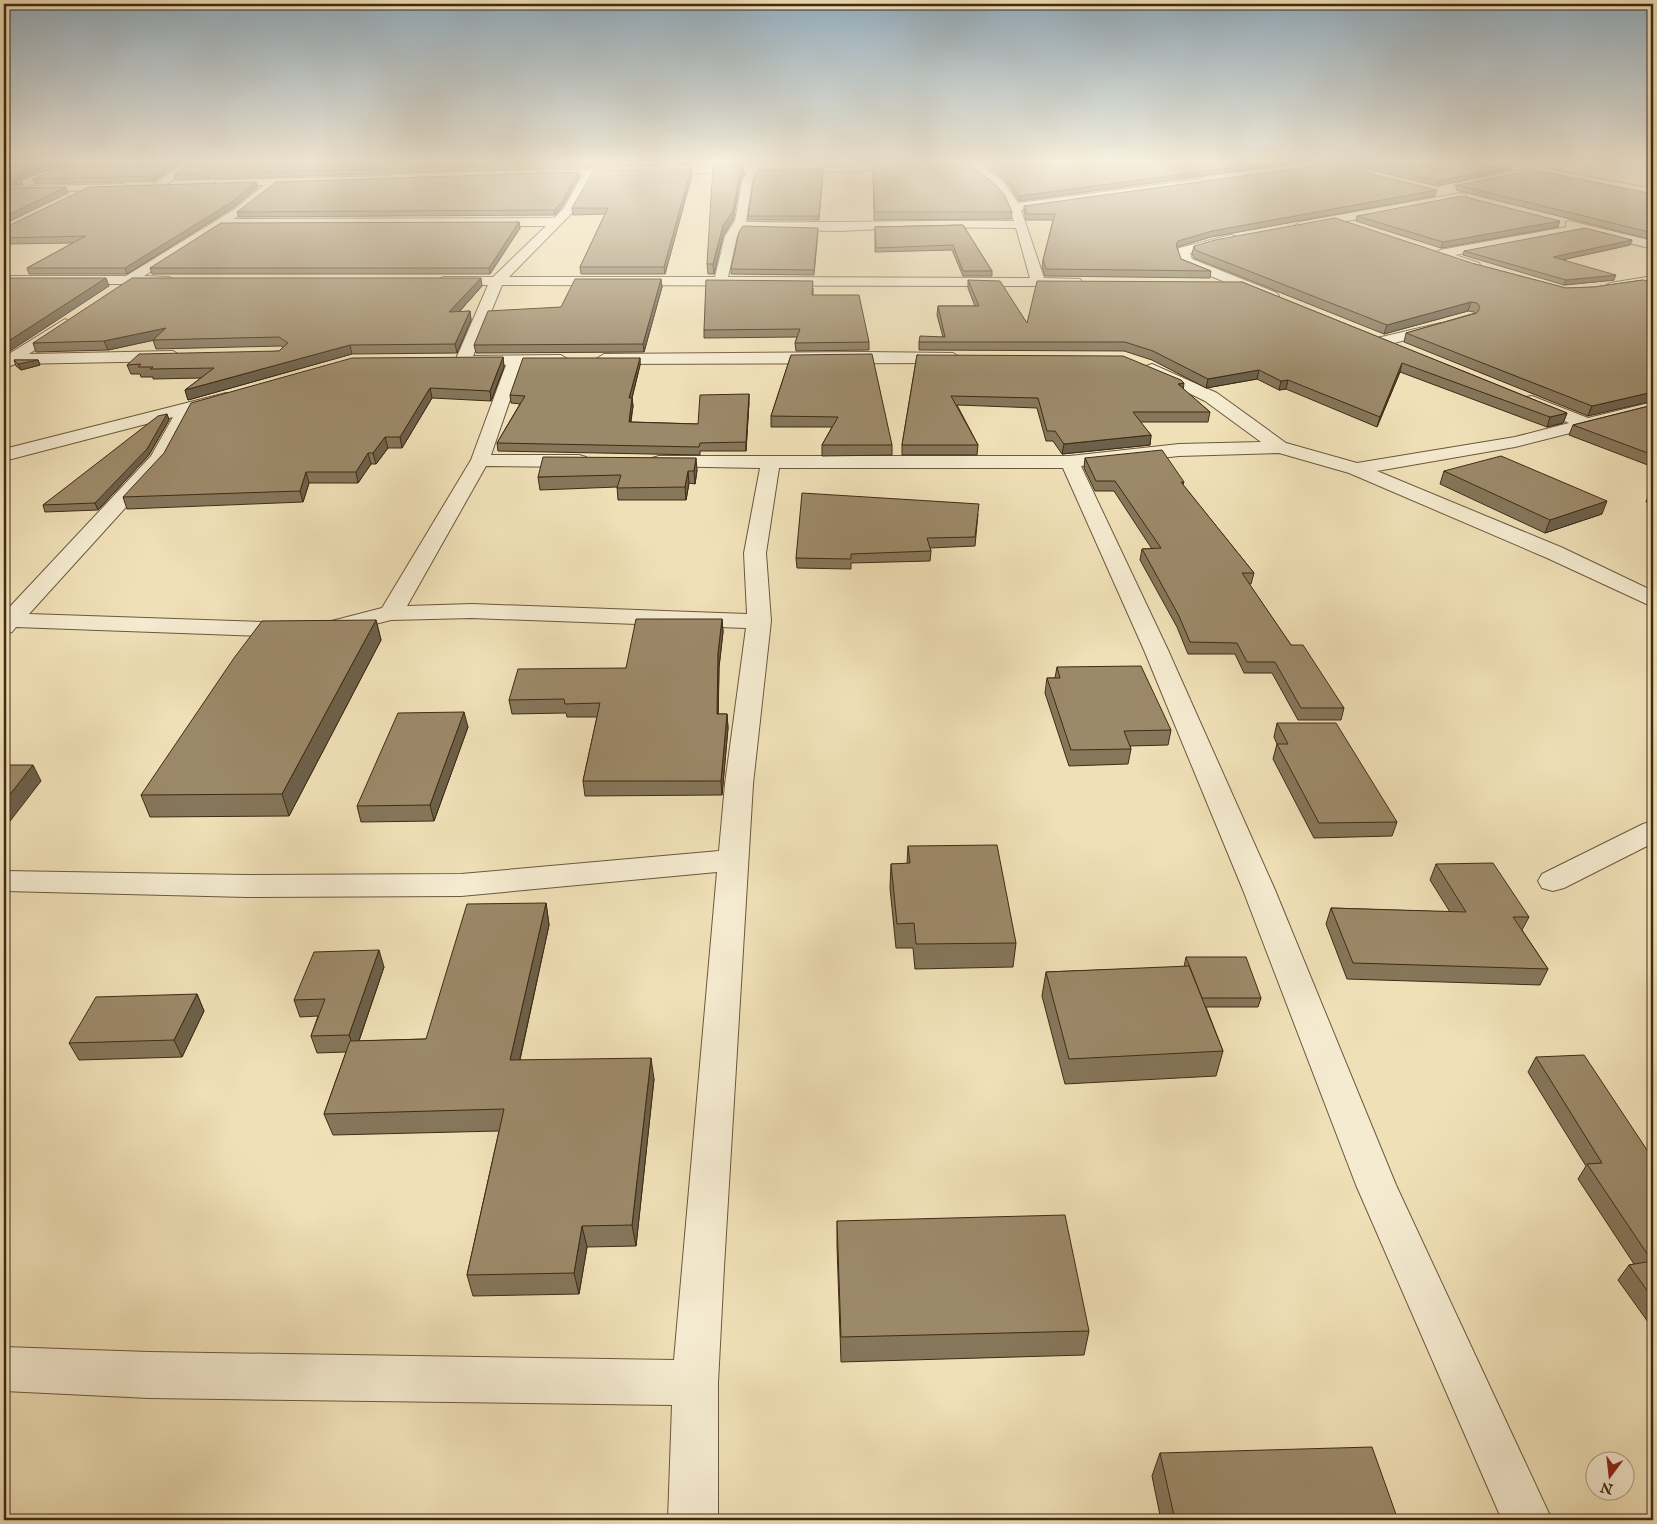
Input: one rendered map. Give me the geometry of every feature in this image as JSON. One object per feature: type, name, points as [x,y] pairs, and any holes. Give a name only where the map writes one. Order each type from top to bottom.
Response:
[{"type":"street","points":[[106,295],[202,233]]},
{"type":"street","points":[[463,361],[497,281],[546,233]]},
{"type":"street","points":[[721,280],[733,233]]},
{"type":"street","points":[[1023,233],[1038,281]]},
{"type":"street","points":[[1486,270],[1436,252],[1550,233]]},
{"type":"street","points":[[1603,233],[1653,245]]},
{"type":"street","points":[[1239,237],[1183,251],[1186,261],[1285,302]]},
{"type":"street","points":[[4,280],[177,280]]},
{"type":"street","points":[[1600,289],[1653,280]]},
{"type":"street","points":[[429,281],[1086,282]]},
{"type":"street","points":[[1203,283],[1242,284]]},
{"type":"street","points":[[8,362],[75,316]]},
{"type":"street","points":[[1382,341],[1456,322]]},
{"type":"street","points":[[1364,334],[1409,352]]},
{"type":"street","points":[[8,362],[192,355]]},
{"type":"street","points":[[592,359],[856,357],[970,359]]},
{"type":"street","points":[[443,361],[573,360]]},
{"type":"street","points":[[392,613],[480,460],[516,361]]},
{"type":"street","points":[[1138,362],[1211,397],[1280,447]]},
{"type":"street","points":[[4,455],[244,394]]},
{"type":"street","points":[[1520,396],[1584,423]]},
{"type":"street","points":[[6,622],[159,459],[187,407]]},
{"type":"street","points":[[1356,469],[1515,442],[1584,423],[1653,408]]},
{"type":"street","points":[[640,462],[770,464],[1070,462],[1179,450],[1280,447],[1356,469],[1555,553],[1653,600]]},
{"type":"street","points":[[480,460],[600,462]]},
{"type":"street","points":[[1070,462],[1156,650],[1259,890],[1376,1185],[1527,1520]]},
{"type":"street","points":[[693,1520],[695,1383],[739,784],[759,621],[755,554],[770,464]]},
{"type":"street","points":[[6,622],[320,631],[392,613],[472,611],[759,621]]},
{"type":"street","points":[[1553,881],[1653,831]]},
{"type":"street","points":[[4,881],[247,886],[461,885],[734,860]]},
{"type":"street","points":[[4,1369],[159,1375],[695,1383]]},
{"type":"building","points":[[4,233],[182,233],[125,268],[27,268],[86,236],[4,238]]},
{"type":"building","points":[[205,233],[512,233],[489,268],[150,268]]},
{"type":"building","points":[[596,233],[673,233],[664,267],[580,267]]},
{"type":"building","points":[[709,233],[721,233],[713,264],[707,264]]},
{"type":"building","points":[[739,233],[818,233],[814,270],[731,269]]},
{"type":"building","points":[[875,233],[968,233],[992,271],[963,271],[953,245],[876,248]]},
{"type":"building","points":[[1050,233],[1205,233],[1178,241],[1176,245],[1181,259],[1211,271],[1046,269],[1043,260]]},
{"type":"building","points":[[1253,233],[1381,233],[1475,264],[1566,288],[1594,287],[1643,280],[1653,282],[1653,392],[1592,406],[1406,333],[1477,313],[1480,307],[1477,303],[1471,302],[1387,325],[1195,250],[1194,246]]},
{"type":"building","points":[[1414,233],[1492,233],[1443,242]]},
{"type":"building","points":[[1558,233],[1605,233],[1632,240],[1553,257],[1616,275],[1566,280],[1464,251]]},
{"type":"building","points":[[106,278],[4,344],[4,279]]},
{"type":"building","points":[[132,278],[481,278],[449,312],[470,311],[455,344],[350,345],[185,390],[214,368],[150,369],[153,367],[138,367],[141,364],[127,365],[139,354],[279,351],[288,343],[279,337],[153,340],[166,328],[104,341],[33,343]]},
{"type":"building","points":[[575,279],[661,279],[643,344],[474,345],[488,311],[561,307]]},
{"type":"building","points":[[706,280],[813,281],[812,295],[859,295],[869,342],[795,343],[800,329],[704,330]]},
{"type":"building","points":[[968,280],[1000,281],[1027,323],[1037,281],[1242,282],[1567,413],[1550,417],[1402,363],[1380,417],[1288,380],[1281,381],[1259,370],[1208,379],[1153,351],[1125,342],[919,342],[920,336],[945,337],[938,306],[979,306]]},
{"type":"building","points":[[872,354],[892,445],[822,445],[838,417],[771,416],[791,355]]},
{"type":"building","points":[[917,355],[1123,356],[1181,380],[1184,383],[1178,384],[1210,412],[1133,412],[1151,435],[1064,444],[1055,431],[1047,431],[1038,398],[951,396],[978,445],[902,445]]},
{"type":"building","points":[[503,357],[490,391],[430,388],[400,437],[385,437],[373,453],[368,453],[356,472],[306,472],[300,491],[123,497],[164,453],[191,403],[352,358]]},
{"type":"building","points":[[523,358],[640,358],[629,398],[632,398],[629,422],[698,424],[700,395],[749,394],[746,442],[700,443],[699,447],[497,443],[525,396],[510,395]]},
{"type":"building","points":[[14,360],[38,360],[18,364]]},
{"type":"building","points":[[1653,405],[1653,455],[1573,425]]},
{"type":"building","points":[[167,414],[147,449],[95,503],[43,505],[158,416]]},
{"type":"building","points":[[1162,450],[1184,482],[1181,482],[1254,573],[1242,573],[1291,645],[1303,645],[1344,708],[1301,708],[1275,662],[1247,662],[1237,643],[1190,642],[1179,616],[1142,549],[1161,548],[1115,481],[1096,481],[1085,458]]},
{"type":"building","points":[[1501,456],[1607,501],[1550,520],[1444,471]]},
{"type":"building","points":[[543,457],[696,458],[694,471],[688,471],[685,487],[617,488],[621,475],[538,477]]},
{"type":"building","points":[[802,493],[979,504],[975,537],[927,538],[931,551],[851,554],[851,559],[796,558]]},
{"type":"building","points":[[636,619],[722,619],[718,653],[717,714],[727,714],[721,781],[583,781],[600,703],[565,704],[564,699],[509,700],[518,669],[626,668]]},
{"type":"building","points":[[376,620],[282,794],[141,795],[234,658],[262,621]]},
{"type":"building","points":[[1141,666],[1171,730],[1124,731],[1131,749],[1071,750],[1047,678],[1060,678],[1057,667]]},
{"type":"building","points":[[464,712],[430,805],[357,806],[398,713]]},
{"type":"building","points":[[1277,723],[1336,723],[1397,822],[1319,823],[1277,744],[1288,744]]},
{"type":"building","points":[[4,765],[33,765],[4,802]]},
{"type":"building","points":[[997,845],[1016,943],[916,944],[914,923],[897,924],[891,864],[910,863],[908,846]]},
{"type":"building","points":[[1493,863],[1529,917],[1513,917],[1548,969],[1353,963],[1331,908],[1466,912],[1436,864]]},
{"type":"building","points":[[546,903],[510,1060],[651,1058],[632,1225],[582,1226],[574,1273],[467,1275],[504,1109],[324,1114],[350,1041],[426,1039],[467,904]]},
{"type":"building","points":[[379,950],[349,1035],[311,1036],[325,999],[294,1000],[314,952]]},
{"type":"building","points":[[1186,957],[1246,957],[1261,998],[1202,998]]},
{"type":"building","points":[[1189,966],[1223,1051],[1069,1059],[1046,972]]},
{"type":"building","points":[[197,994],[174,1040],[69,1043],[96,997]]},
{"type":"building","points":[[1584,1055],[1653,1159],[1653,1299],[1629,1265],[1652,1261],[1587,1164],[1602,1163],[1536,1057]]},
{"type":"building","points":[[1065,1215],[1089,1331],[841,1337],[837,1221]]},
{"type":"building","points":[[1372,1447],[1398,1520],[1175,1520],[1160,1453]]}]
